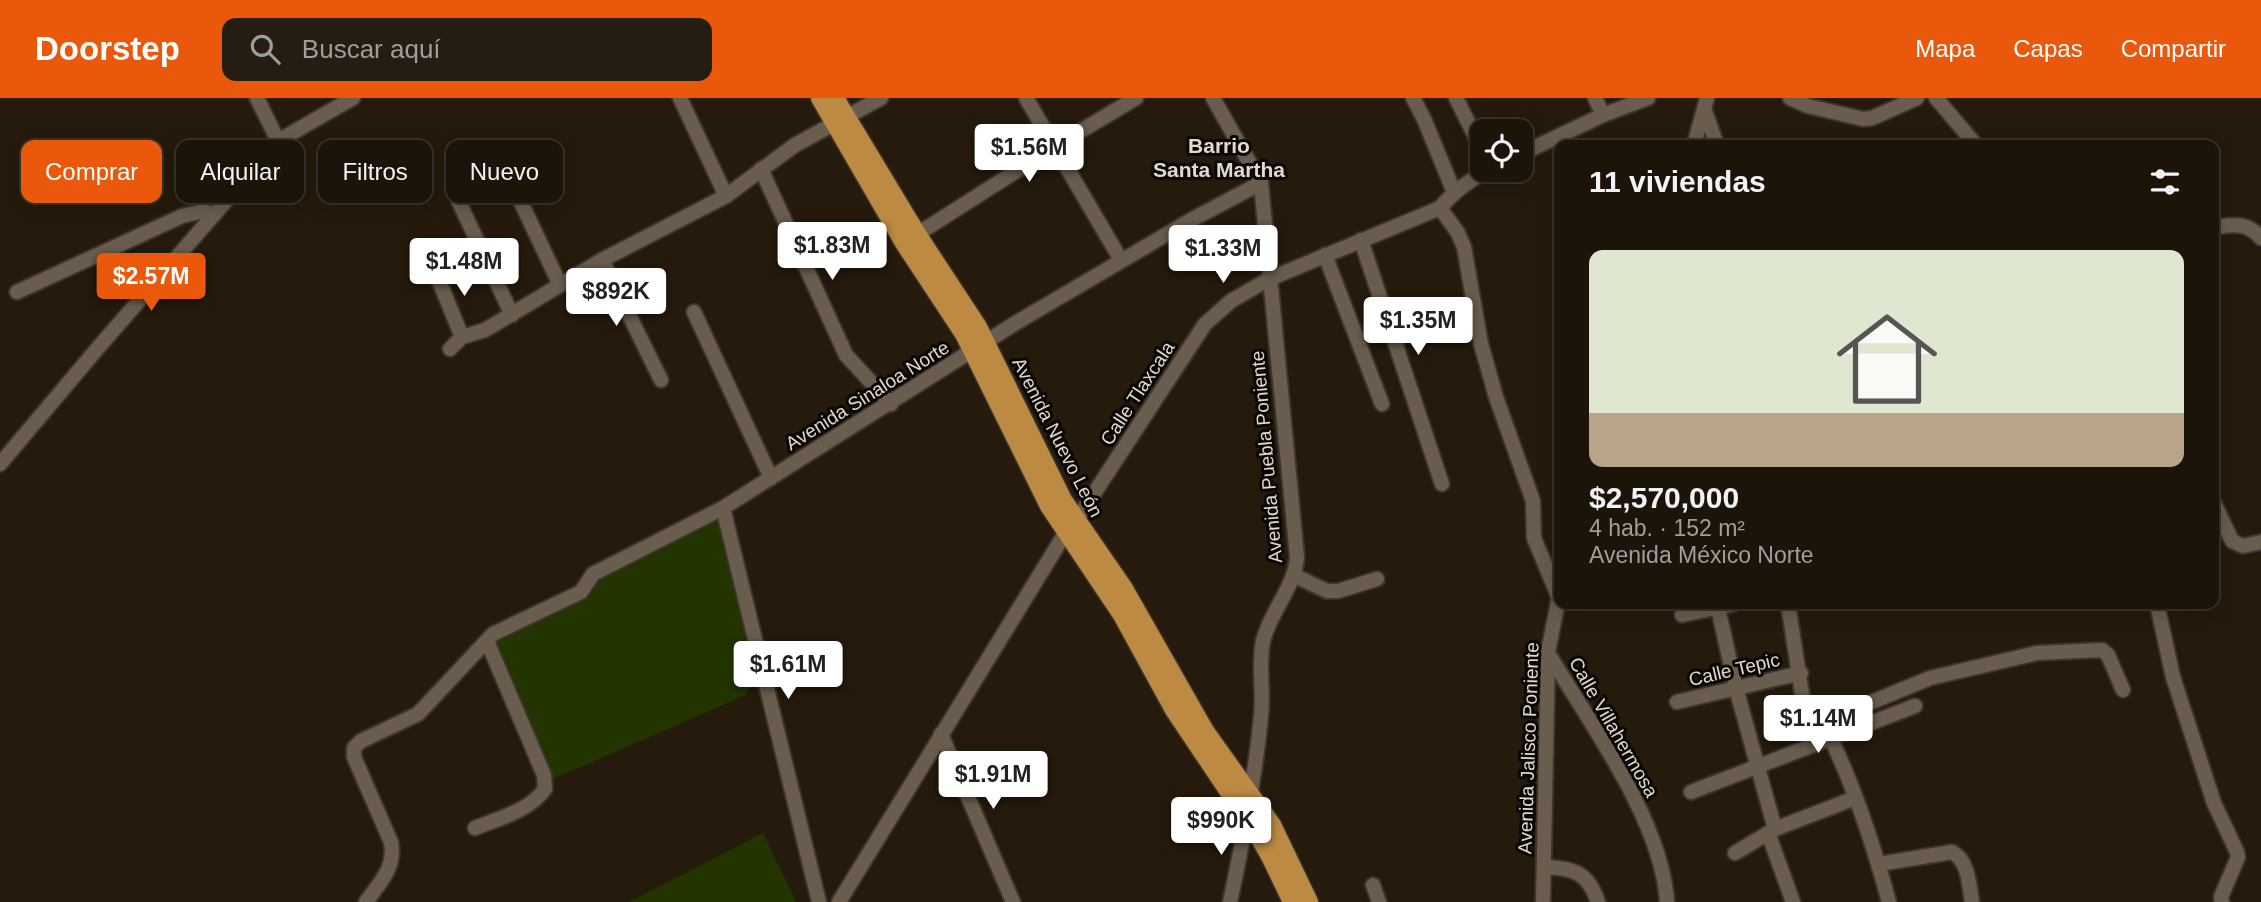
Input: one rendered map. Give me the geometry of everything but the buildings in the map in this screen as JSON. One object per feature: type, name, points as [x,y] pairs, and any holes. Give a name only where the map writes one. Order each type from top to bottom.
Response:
[{"type":"main road","name":"Avenida Nuevo León","points":[[820,98],[841,120],[911,239],[980,347],[1049,506],[1071,526],[1123,587],[1205,731],[1251,795],[1285,849],[1309,902]]},
{"type":"main road","name":"Avenida Nuevo León","points":[[835,98],[841,120]]},
{"type":"main road","name":"Avenida Nuevo León","points":[[1071,526],[1174,710],[1247,818],[1271,858],[1292,902]]},
{"type":"street","points":[[257,98],[278,140]]},
{"type":"street","points":[[280,140],[354,98]]},
{"type":"street","points":[[680,98],[726,196]]},
{"type":"street","points":[[450,349],[461,337],[485,330],[602,260],[726,196],[795,145],[881,98]]},
{"type":"street","points":[[1026,98],[1121,260]]},
{"type":"street","points":[[911,239],[1136,98]]},
{"type":"street","name":"Avenida Puebla Poniente","points":[[1213,98],[1261,183],[1297,556],[1293,575],[1264,639],[1261,655],[1262,713],[1251,795],[1230,902]]},
{"type":"street","points":[[1413,98],[1454,192]]},
{"type":"street","points":[[1456,98],[1470,126]]},
{"type":"street","points":[[1595,98],[1602,115]]},
{"type":"street","points":[[1533,148],[1602,115],[1648,98]]},
{"type":"street","points":[[1790,98],[1808,106],[1863,119],[1872,118],[1917,98]]},
{"type":"street","points":[[1936,98],[1972,140]]},
{"type":"street","points":[[1696,140],[1706,105]]},
{"type":"street","points":[[1706,105],[1716,140]]},
{"type":"street","points":[[761,169],[846,355],[891,404]]},
{"type":"street","name":"Calle Tlaxcala","points":[[839,902],[1071,526],[1205,324],[1231,301],[1269,279],[1440,208],[1470,179]]},
{"type":"street","name":"Avenida Sinaloa Norte","points":[[490,638],[581,592],[593,574],[723,508],[1121,260],[1261,183]]},
{"type":"street","points":[[0,464],[224,203]]},
{"type":"street","points":[[459,203],[512,315]]},
{"type":"street","points":[[521,203],[560,285]]},
{"type":"street","points":[[1440,208],[1458,233],[1464,247],[1481,344],[1496,397],[1533,500],[1534,538],[1554,585]]},
{"type":"street","points":[[17,292],[182,216],[204,211],[214,215]]},
{"type":"street","points":[[2219,227],[2237,225],[2251,228],[2261,238]]},
{"type":"street","points":[[1361,240],[1442,484]]},
{"type":"street","points":[[1325,255],[1381,404]]},
{"type":"street","points":[[602,260],[662,380]]},
{"type":"street","points":[[435,271],[461,337]]},
{"type":"street","points":[[694,312],[771,478]]},
{"type":"street","points":[[723,508],[819,902]]},
{"type":"street","points":[[2219,514],[2232,541],[2243,545],[2261,542]]},
{"type":"street","points":[[1293,575],[1327,591],[1338,591],[1377,579]]},
{"type":"street","name":"Avenida Jalisco Poniente","points":[[1543,902],[1548,652],[1557,609]]},
{"type":"street","points":[[1682,615],[1713,609]]},
{"type":"street","points":[[1718,609],[1771,831],[1793,902]]},
{"type":"street","points":[[1789,609],[1801,673],[1804,707],[1808,714],[1821,723],[1830,739],[1855,797],[1879,864],[1889,902]]},
{"type":"street","points":[[2158,609],[2173,677],[2214,803],[2237,852],[2238,857],[2221,897],[2222,902]]},
{"type":"street","points":[[366,902],[388,872],[394,856],[391,842],[354,757],[354,748],[361,741],[418,714],[490,638],[544,775],[545,789],[523,809],[475,828]]},
{"type":"street","points":[[1821,723],[1930,678],[2037,653],[2102,650],[2108,655],[2123,690]]},
{"type":"street","name":"Calle Villahermosa","points":[[1548,652],[1639,804],[1666,882],[1667,902]]},
{"type":"street","name":"Calle Tepic","points":[[1677,702],[1801,673]]},
{"type":"street","points":[[1691,792],[1914,706]]},
{"type":"street","points":[[941,734],[1013,902]]},
{"type":"street","points":[[1735,853],[1771,831],[1855,797]]},
{"type":"street","points":[[1879,864],[1952,852],[1964,863],[1972,902]]},
{"type":"street","points":[[1544,867],[1571,868],[1584,877],[1598,902]]},
{"type":"street","points":[[1373,885],[1379,902]]},
{"type":"green space","points":[[719,516],[758,672],[746,695],[553,779],[492,639],[589,581]]},
{"type":"green space","points":[[763,833],[796,902],[629,902]]},
{"type":"district","name":"Barrio Santa Martha","points":[[1219,158]]}]
